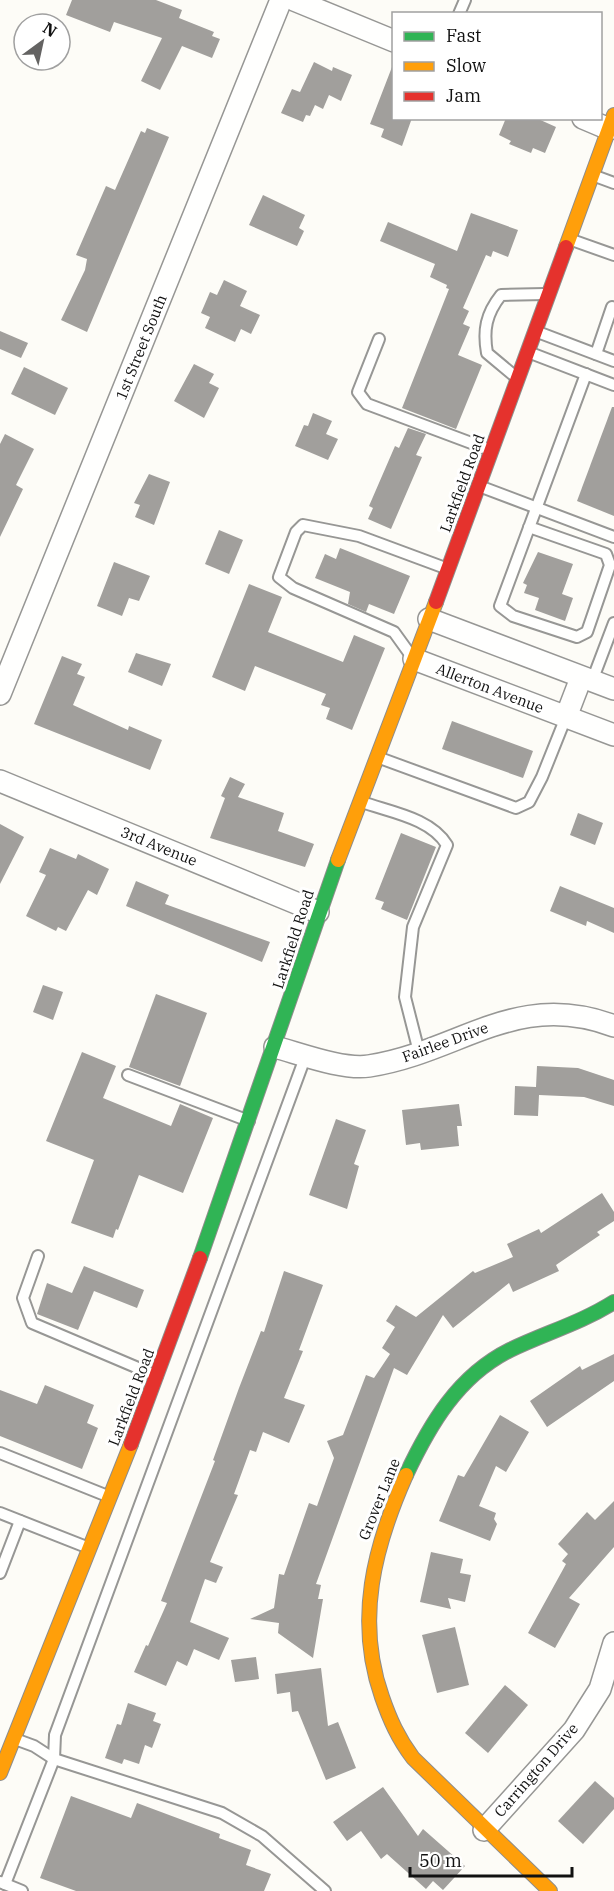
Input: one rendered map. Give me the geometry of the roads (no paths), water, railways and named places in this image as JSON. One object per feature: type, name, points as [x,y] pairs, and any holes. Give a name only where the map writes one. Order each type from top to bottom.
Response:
[{"type":"main road","name":"Larkfield Road","points":[[0,1773],[158,1376],[275,1047],[318,912],[448,569],[592,175],[610,135]]},
{"type":"main road","name":"Grover Lane","points":[[550,1891],[429,1776],[397,1735],[376,1686],[366,1637],[369,1583],[379,1538],[417,1449],[444,1403],[478,1371],[516,1345],[599,1313],[614,1302]]},
{"type":"street","name":"1st Street South","points":[[0,693],[280,0]]},
{"type":"street","points":[[294,0],[392,41]]},
{"type":"street","points":[[586,120],[610,135]]},
{"type":"street","points":[[429,618],[614,689]]},
{"type":"street","name":"Allerton Avenue","points":[[414,659],[614,735]]},
{"type":"street","points":[[566,717],[586,679]]},
{"type":"street","name":"3rd Avenue","points":[[0,781],[318,912]]},
{"type":"street","name":"Fairlee Drive","points":[[275,1047],[366,1066],[419,1052],[503,1020],[542,1013],[591,1017],[614,1026]]},
{"type":"street","name":"Carrington Drive","points":[[484,1830],[574,1730],[600,1689],[614,1643]]},
{"type":"lane","points":[[592,175],[614,183]]},
{"type":"lane","points":[[568,239],[614,255]]},
{"type":"lane","points":[[518,378],[487,353],[483,334],[490,309],[501,296],[549,294]]},
{"type":"lane","points":[[596,354],[612,307]]},
{"type":"lane","points":[[535,331],[614,361]]},
{"type":"lane","points":[[379,339],[358,392],[367,404],[491,451]]},
{"type":"lane","points":[[528,352],[614,385]]},
{"type":"lane","points":[[529,527],[606,554],[610,565],[586,632],[577,638],[513,616],[500,606],[529,527],[536,508],[586,374]]},
{"type":"lane","points":[[478,486],[614,537]]},
{"type":"lane","points":[[414,659],[394,632],[292,588],[279,577],[296,532],[303,525],[359,536],[448,569]]},
{"type":"lane","points":[[586,679],[614,623]]},
{"type":"lane","points":[[377,757],[516,808],[529,802],[566,717]]},
{"type":"lane","points":[[359,801],[422,823],[440,832],[447,845],[413,927],[405,997],[419,1052]]},
{"type":"lane","points":[[22,1891],[2,1883],[54,1760],[55,1735],[306,1055]]},
{"type":"lane","points":[[128,1074],[249,1121]]},
{"type":"lane","points":[[38,1256],[23,1298],[32,1323],[158,1376]]},
{"type":"lane","points":[[0,1453],[110,1497]]},
{"type":"lane","points":[[0,1513],[89,1549]]},
{"type":"lane","points":[[0,1573],[20,1521]]},
{"type":"lane","points":[[14,1738],[34,1746],[54,1760],[222,1813],[262,1836],[325,1891]]}]
